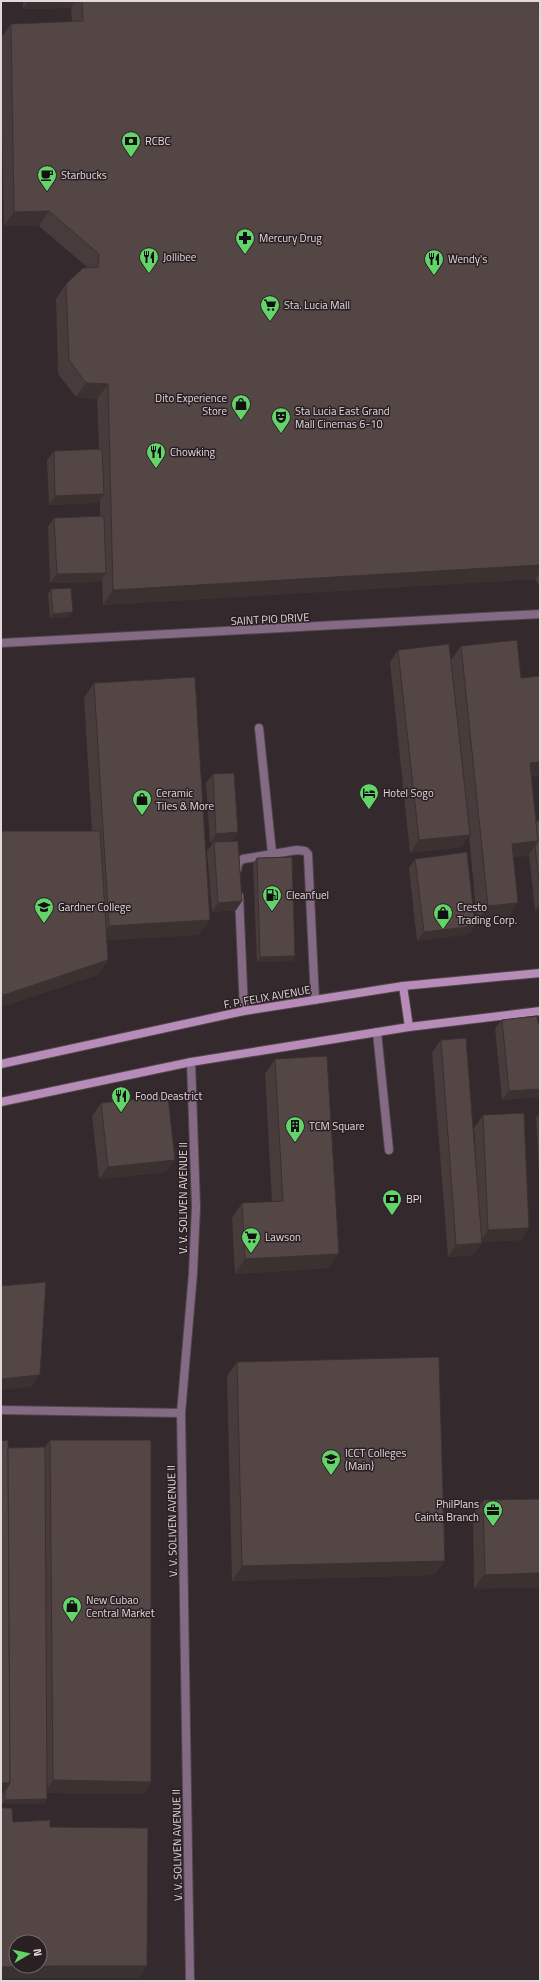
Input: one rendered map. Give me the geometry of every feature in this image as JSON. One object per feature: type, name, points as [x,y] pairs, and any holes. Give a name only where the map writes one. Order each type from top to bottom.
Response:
[{"type":"main road","name":"F. P. FELIX AVENUE","points":[[1,1064],[244,1011],[403,986],[540,974]]},
{"type":"main road","points":[[403,986],[410,1027]]},
{"type":"main road","points":[[1,1102],[191,1062],[410,1027],[540,1011]]},
{"type":"street","name":"SAINT PIO DRIVE","points":[[1,643],[540,614]]},
{"type":"street","points":[[259,728],[272,853]]},
{"type":"street","points":[[244,1011],[238,863],[243,859],[272,853],[297,850],[305,851],[308,854],[315,1000]]},
{"type":"street","points":[[378,1032],[389,1150]]},
{"type":"street","name":"V. V. SOLIVEN AVENUE II","points":[[190,1981],[181,1413],[193,1273],[196,1207],[191,1062]]},
{"type":"street","points":[[1,1410],[181,1413]]},
{"type":"building","name":"Sta. Lucia Mall","points":[[82,1],[539,1],[540,565],[113,590],[108,384],[86,383],[69,360],[66,284],[83,268],[98,267],[99,254],[49,211],[14,212],[11,24],[83,21]]},
{"type":"building","points":[[102,449],[104,494],[55,496],[54,451]]},
{"type":"building","points":[[104,516],[106,573],[57,574],[54,518]]},
{"type":"building","points":[[71,588],[73,612],[53,614],[51,589]]},
{"type":"building","points":[[517,640],[521,678],[540,676],[540,762],[530,763],[538,841],[512,844],[518,903],[488,906],[461,646]]},
{"type":"building","points":[[449,644],[470,835],[419,840],[398,650]]},
{"type":"building","name":"Ceramic Tiles & More","points":[[195,677],[210,920],[109,926],[94,683]]},
{"type":"building","points":[[234,773],[238,832],[216,834],[213,774]]},
{"type":"building","points":[[536,821],[540,821],[540,891],[535,846],[538,841]]},
{"type":"building","points":[[1,831],[100,831],[108,960],[4,995],[1,992]]},
{"type":"building","points":[[238,841],[242,901],[218,903],[214,842]]},
{"type":"building","points":[[467,852],[475,926],[424,932],[415,859]]},
{"type":"building","name":"Cleanfuel","points":[[292,857],[295,956],[260,957],[257,858]]},
{"type":"building","points":[[537,1016],[538,1023],[540,1023],[540,1089],[509,1091],[502,1020]]},
{"type":"building","points":[[466,1038],[482,1243],[456,1245],[441,1040]]},
{"type":"building","name":"TCM Square","points":[[327,1056],[339,1254],[245,1259],[242,1203],[283,1201],[275,1059]]},
{"type":"building","points":[[168,1096],[175,1160],[108,1167],[101,1103]]},
{"type":"building","points":[[524,1113],[529,1228],[488,1230],[483,1115]]},
{"type":"building","points":[[46,1282],[40,1375],[1,1379],[1,1286]]},
{"type":"building","name":"ICCT Colleges (Main)","points":[[439,1357],[445,1561],[242,1566],[237,1362]]},
{"type":"building","points":[[8,1440],[10,1783],[1,1783],[1,1441]]},
{"type":"building","points":[[50,1440],[151,1440],[151,1782],[53,1780]]},
{"type":"building","points":[[45,1447],[47,1799],[5,1800],[5,1791],[10,1783],[8,1448]]},
{"type":"building","points":[[540,1499],[540,1573],[485,1575],[483,1500]]},
{"type":"building","points":[[1,1808],[12,1808],[13,1822],[50,1820],[50,1827],[148,1828],[147,1966],[48,1966],[48,1934],[8,1934],[8,1967],[1,1967]]},
{"type":"place","name":"RCBC","points":[[131,158]]},
{"type":"place","name":"Starbucks","points":[[47,192]]},
{"type":"place","name":"Mercury Drug","points":[[245,255]]},
{"type":"place","name":"Jollibee","points":[[149,274]]},
{"type":"place","name":"Wendy's","points":[[434,276]]},
{"type":"place","name":"Sta. Lucia Mall","points":[[270,322]]},
{"type":"place","name":"Dito Experience Store","points":[[241,421]]},
{"type":"place","name":"Sta Lucia East Grand Mall Cinemas 6-10","points":[[281,434]]},
{"type":"place","name":"Chowking","points":[[156,469]]},
{"type":"place","name":"Hotel Sogo","points":[[369,810]]},
{"type":"place","name":"Ceramic Tiles & More","points":[[142,816]]},
{"type":"place","name":"Cleanfuel","points":[[272,912]]},
{"type":"place","name":"Gardner College","points":[[44,924]]},
{"type":"place","name":"Cresto Trading Corp.","points":[[443,930]]},
{"type":"place","name":"Food Deastrict","points":[[121,1113]]},
{"type":"place","name":"TCM Square","points":[[295,1143]]},
{"type":"place","name":"BPI","points":[[392,1216]]},
{"type":"place","name":"Lawson","points":[[251,1254]]},
{"type":"place","name":"ICCT Colleges (Main)","points":[[331,1476]]},
{"type":"place","name":"PhilPlans Cainta Branch","points":[[493,1527]]},
{"type":"place","name":"New Cubao Central Market","points":[[72,1623]]}]
